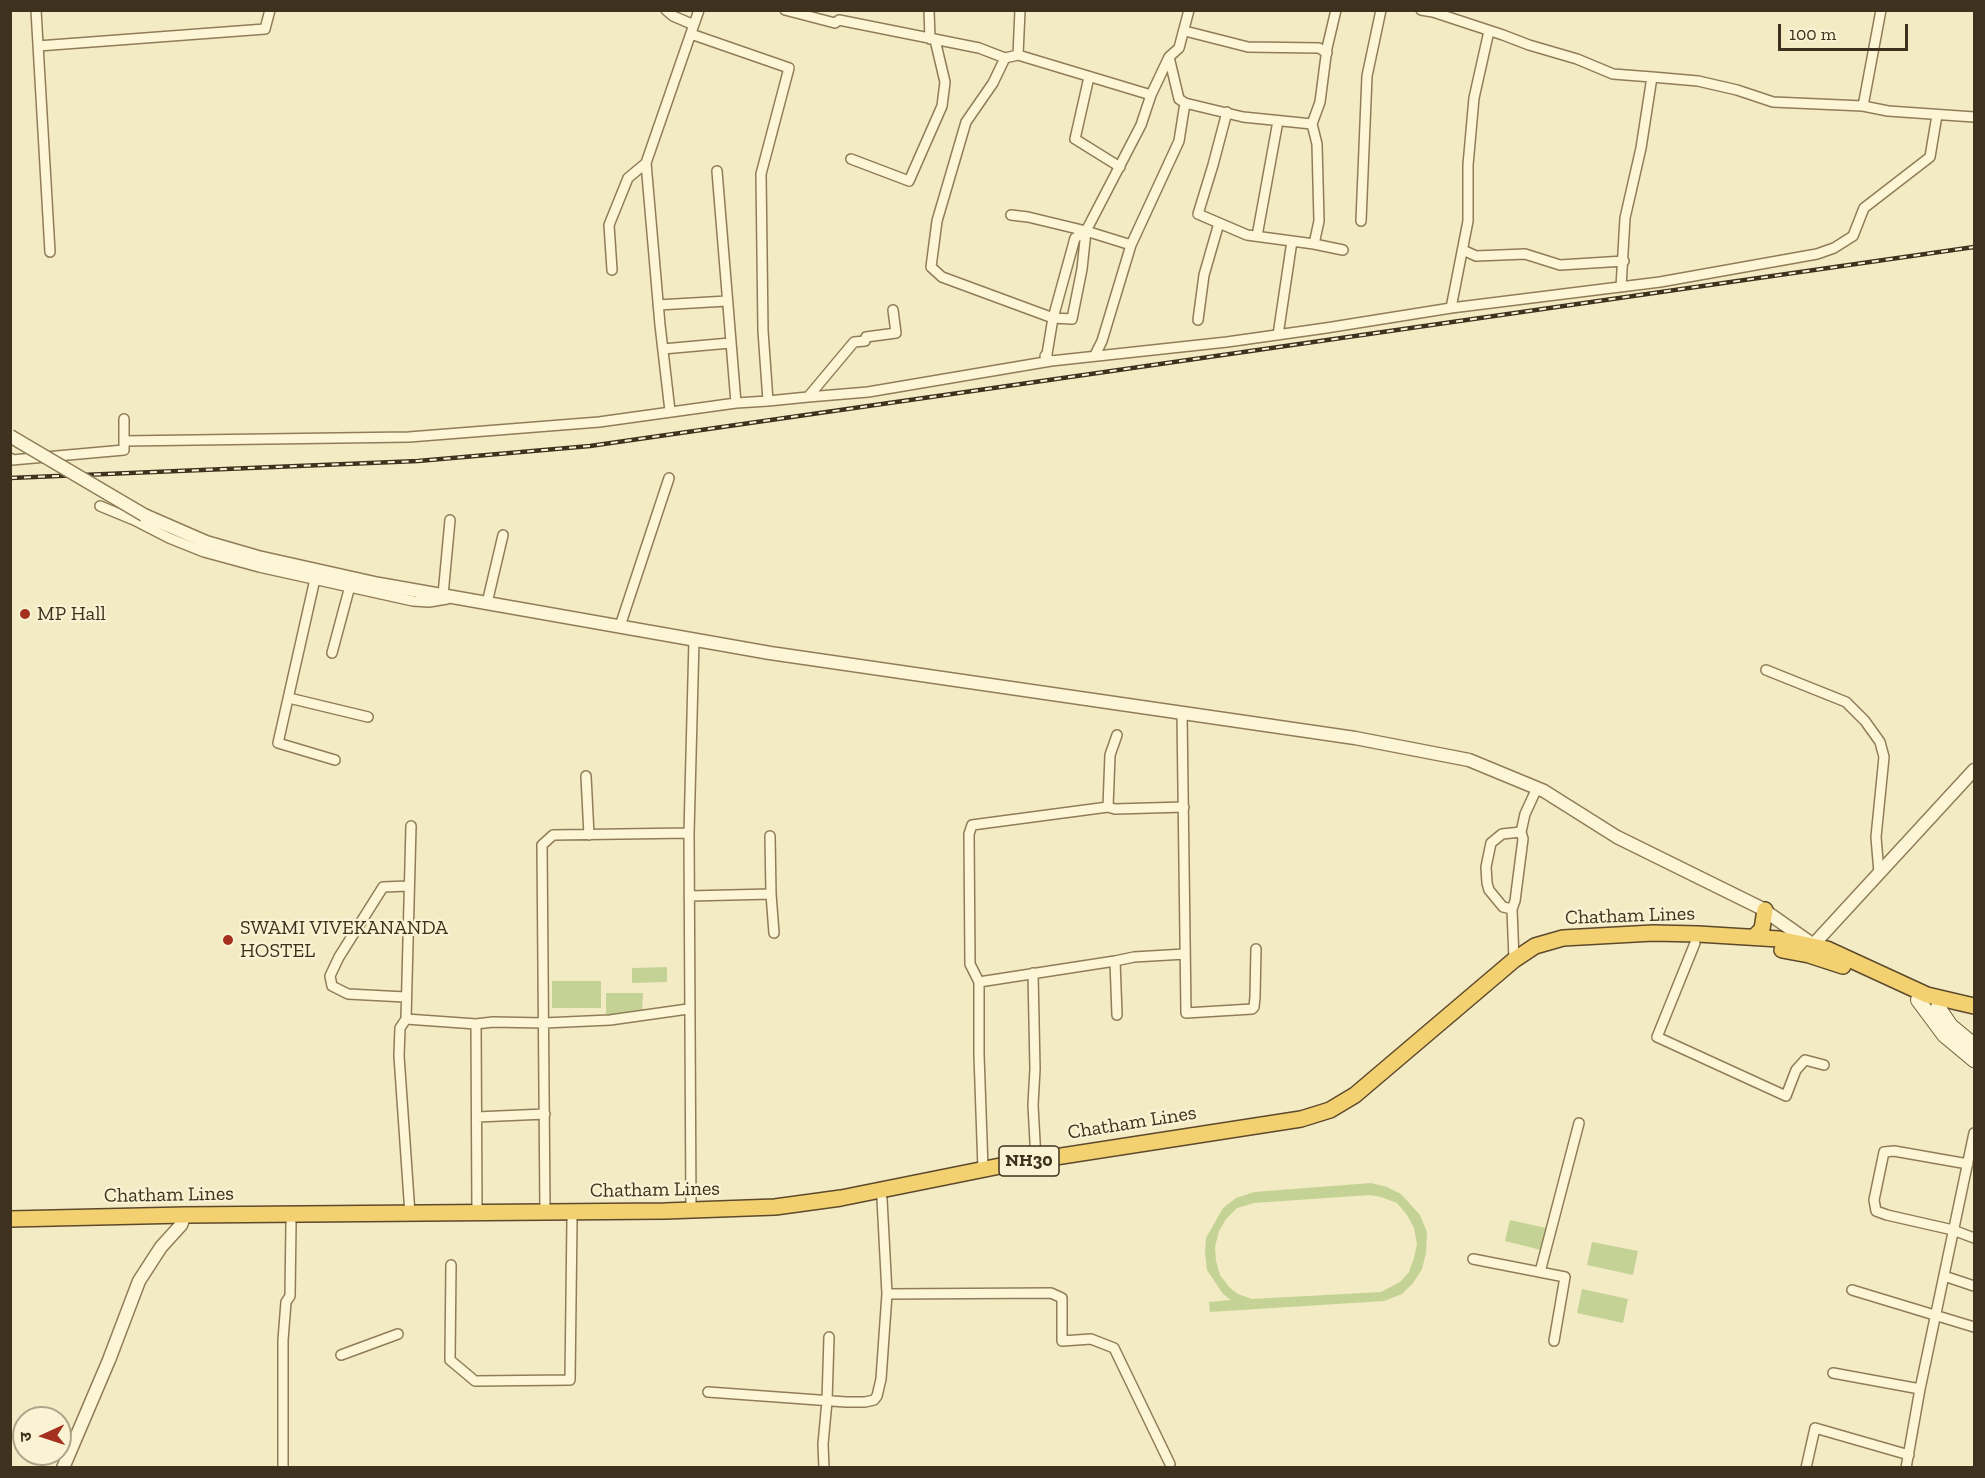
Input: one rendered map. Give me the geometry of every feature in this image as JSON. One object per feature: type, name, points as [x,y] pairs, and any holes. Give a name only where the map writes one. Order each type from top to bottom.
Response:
[{"type":"highway","points":[[1754,937],[1762,929],[1765,910]]},
{"type":"highway","name":"Chatham Lines","points":[[10,1219],[291,1223],[724,1219],[795,1214],[882,1198],[984,1169],[1301,1119],[1330,1110],[1374,1080],[1514,960],[1535,946],[1563,938],[1653,933],[1754,937],[1846,956],[1927,995],[1974,1006]]},
{"type":"highway","name":"Chatham Lines","points":[[10,1226],[410,1214],[691,1210],[775,1206],[1294,1129],[1335,1117],[1356,1105],[1385,1084],[1527,961],[1546,951],[1584,945],[1642,942],[1695,943],[1811,950],[1918,1000],[1974,1015]]},
{"type":"main road","points":[[1918,1000],[1944,1035],[1974,1060]]},
{"type":"main road","points":[[1938,1007],[1952,1026],[1974,1045]]},
{"type":"street","points":[[36,10],[50,252]]},
{"type":"street","points":[[38,46],[265,29],[270,10]]},
{"type":"street","points":[[666,10],[692,29],[789,68],[761,174],[763,331],[768,401]]},
{"type":"street","points":[[670,411],[646,163],[699,10]]},
{"type":"street","points":[[785,10],[836,23],[839,20],[979,48],[1005,58],[1018,56],[1151,95]]},
{"type":"street","points":[[851,159],[909,181],[942,106],[945,82],[932,40],[929,10]]},
{"type":"street","points":[[1018,56],[1020,10]]},
{"type":"street","points":[[1005,58],[993,83],[966,122],[937,221],[931,267],[942,277],[1053,318],[1072,319],[1082,269],[1086,231],[1141,125],[1151,95],[1169,57],[1179,48],[1189,10]]},
{"type":"street","points":[[1314,244],[1319,221],[1317,144],[1312,124],[1320,102],[1336,10]]},
{"type":"street","points":[[1361,222],[1367,76],[1381,10]]},
{"type":"street","points":[[1421,10],[1578,59],[1613,74],[1698,81],[1737,90],[1773,102],[1863,106],[1888,111],[1974,117]]},
{"type":"street","points":[[1863,106],[1881,10]]},
{"type":"street","points":[[1185,31],[1248,47],[1319,48],[1327,53]]},
{"type":"street","points":[[1451,308],[1468,221],[1468,165],[1474,98],[1489,31]]},
{"type":"street","points":[[1169,57],[1179,99],[1185,103],[1243,117],[1312,124]]},
{"type":"street","points":[[1089,77],[1075,139],[1120,167]]},
{"type":"street","points":[[1622,287],[1625,218],[1641,148],[1652,77]]},
{"type":"street","points":[[1095,356],[1102,341],[1131,245],[1179,141],[1185,103]]},
{"type":"street","points":[[1227,112],[1214,165],[1198,214],[1247,235],[1343,250]]},
{"type":"street","points":[[124,441],[409,437],[599,422],[736,403],[868,392],[1051,361],[1278,335],[1451,308],[1660,282],[1817,254],[1834,248],[1853,236],[1864,208],[1930,157],[1937,115]]},
{"type":"street","points":[[1257,236],[1278,121]]},
{"type":"street","points":[[612,270],[609,225],[628,178],[646,163]]},
{"type":"street","points":[[717,171],[736,403]]},
{"type":"street","points":[[1011,215],[1086,231],[1131,245]]},
{"type":"street","points":[[1198,320],[1204,275],[1219,223]]},
{"type":"street","points":[[1051,361],[1045,356],[1053,318],[1075,238],[1086,231]]},
{"type":"street","points":[[1278,335],[1292,241]]},
{"type":"street","points":[[1463,250],[1476,256],[1525,254],[1560,265],[1624,261]]},
{"type":"street","points":[[658,305],[727,301]]},
{"type":"street","points":[[808,397],[854,342],[866,341],[866,337],[896,333],[893,310]]},
{"type":"street","points":[[663,349],[730,343]]},
{"type":"street","points":[[10,458],[124,450],[124,419]]},
{"type":"street","points":[[10,436],[144,515],[207,542],[258,557],[379,584],[770,653],[1354,738],[1469,760],[1537,789],[1617,837],[1765,910],[1811,950],[1974,770]]},
{"type":"street","points":[[620,627],[669,478]]},
{"type":"street","points":[[100,506],[204,552],[259,567],[413,601],[429,602],[449,596]]},
{"type":"street","points":[[449,596],[450,520]]},
{"type":"street","points":[[488,603],[503,535]]},
{"type":"street","points":[[315,579],[278,743],[335,760]]},
{"type":"street","points":[[332,653],[350,586]]},
{"type":"street","points":[[691,1210],[688,1009],[689,833],[694,640]]},
{"type":"street","points":[[1766,670],[1846,702],[1865,721],[1880,742],[1884,757],[1876,837],[1879,873]]},
{"type":"street","points":[[289,698],[368,717]]},
{"type":"street","points":[[1182,714],[1186,1013],[1252,1009],[1254,1007],[1256,949]]},
{"type":"street","points":[[1108,807],[1110,755],[1117,735]]},
{"type":"street","points":[[586,776],[589,835]]},
{"type":"street","points":[[1514,960],[1512,909],[1523,839],[1521,832],[1525,814],[1537,789]]},
{"type":"street","points":[[984,1169],[979,1055],[979,982],[970,964],[969,834],[972,825],[1108,807],[1184,807]]},
{"type":"street","points":[[410,1214],[399,1056],[400,1028],[406,1019],[411,826]]},
{"type":"street","points":[[1512,909],[1503,907],[1489,890],[1486,883],[1486,867],[1491,843],[1502,834],[1521,832]]},
{"type":"street","points":[[545,1212],[542,846],[554,835],[689,833]]},
{"type":"street","points":[[770,836],[774,933]]},
{"type":"street","points":[[405,997],[348,994],[332,986],[330,976],[345,947],[383,887],[408,886]]},
{"type":"street","points":[[689,896],[771,894]]},
{"type":"street","points":[[1695,943],[1657,1037],[1786,1096],[1796,1070],[1805,1060],[1824,1065]]},
{"type":"street","points":[[979,982],[1134,957],[1185,954]]},
{"type":"street","points":[[1114,961],[1117,1015]]},
{"type":"street","points":[[1033,973],[1035,1069],[1033,1104],[1036,1160]]},
{"type":"street","points":[[406,1019],[476,1024],[544,1023],[610,1020],[688,1009]]},
{"type":"street","points":[[476,1024],[477,1213]]},
{"type":"street","points":[[477,1117],[544,1114]]},
{"type":"street","points":[[1540,1272],[1579,1123]]},
{"type":"street","points":[[1906,1467],[1974,1132]]},
{"type":"street","points":[[1968,1164],[1894,1151],[1884,1152],[1874,1200],[1876,1210],[1887,1215],[1953,1230],[1974,1238]]},
{"type":"street","points":[[708,1392],[827,1401],[865,1402],[874,1400],[881,1379],[887,1294],[882,1198]]},
{"type":"street","points":[[63,1467],[109,1360],[139,1281],[161,1247],[183,1220]]},
{"type":"street","points":[[451,1265],[450,1360],[475,1381],[570,1380],[572,1220]]},
{"type":"street","points":[[283,1467],[283,1340],[286,1302],[290,1296],[291,1223]]},
{"type":"street","points":[[1473,1259],[1565,1277],[1554,1341]]},
{"type":"street","points":[[1944,1276],[1974,1286]]},
{"type":"street","points":[[1852,1290],[1974,1327]]},
{"type":"street","points":[[887,1294],[1051,1293],[1062,1298],[1062,1341],[1091,1339],[1114,1348],[1170,1464]]},
{"type":"street","points":[[341,1355],[398,1334]]},
{"type":"street","points":[[824,1467],[823,1444],[829,1337]]},
{"type":"street","points":[[1833,1372],[1920,1389]]},
{"type":"street","points":[[1806,1467],[1815,1428],[1909,1455]]},
{"type":"green space","points":[[667,967],[667,982],[632,983],[632,968]]},
{"type":"green space","points":[[552,981],[601,981],[601,1008],[552,1008]]},
{"type":"green space","points":[[606,993],[643,993],[642,1014],[606,1014]]},
{"type":"green space","points":[[1371,1183],[1387,1187],[1401,1194],[1420,1215],[1427,1232],[1426,1253],[1422,1269],[1402,1294],[1384,1301],[1210,1312],[1209,1302],[1231,1300],[1223,1294],[1207,1270],[1206,1238],[1223,1208],[1236,1198],[1254,1192]],"holes":[[[1370,1195],[1397,1203],[1407,1215],[1414,1228],[1417,1244],[1409,1272],[1400,1282],[1381,1292],[1252,1299],[1238,1294],[1220,1275],[1215,1247],[1219,1231],[1226,1219],[1237,1208],[1254,1203]]]},
{"type":"green space","points":[[1510,1220],[1546,1228],[1541,1250],[1505,1241]]},
{"type":"green space","points":[[1592,1242],[1638,1251],[1633,1275],[1587,1265]]},
{"type":"green space","points":[[1582,1289],[1628,1299],[1623,1323],[1577,1313]]},
{"type":"railway","points":[[10,478],[418,461],[590,446],[1974,247]]},
{"type":"place","name":"MP Hall","points":[[25,614]]},
{"type":"place","name":"SWAMI VIVEKANANDA HOSTEL","points":[[228,940]]}]
